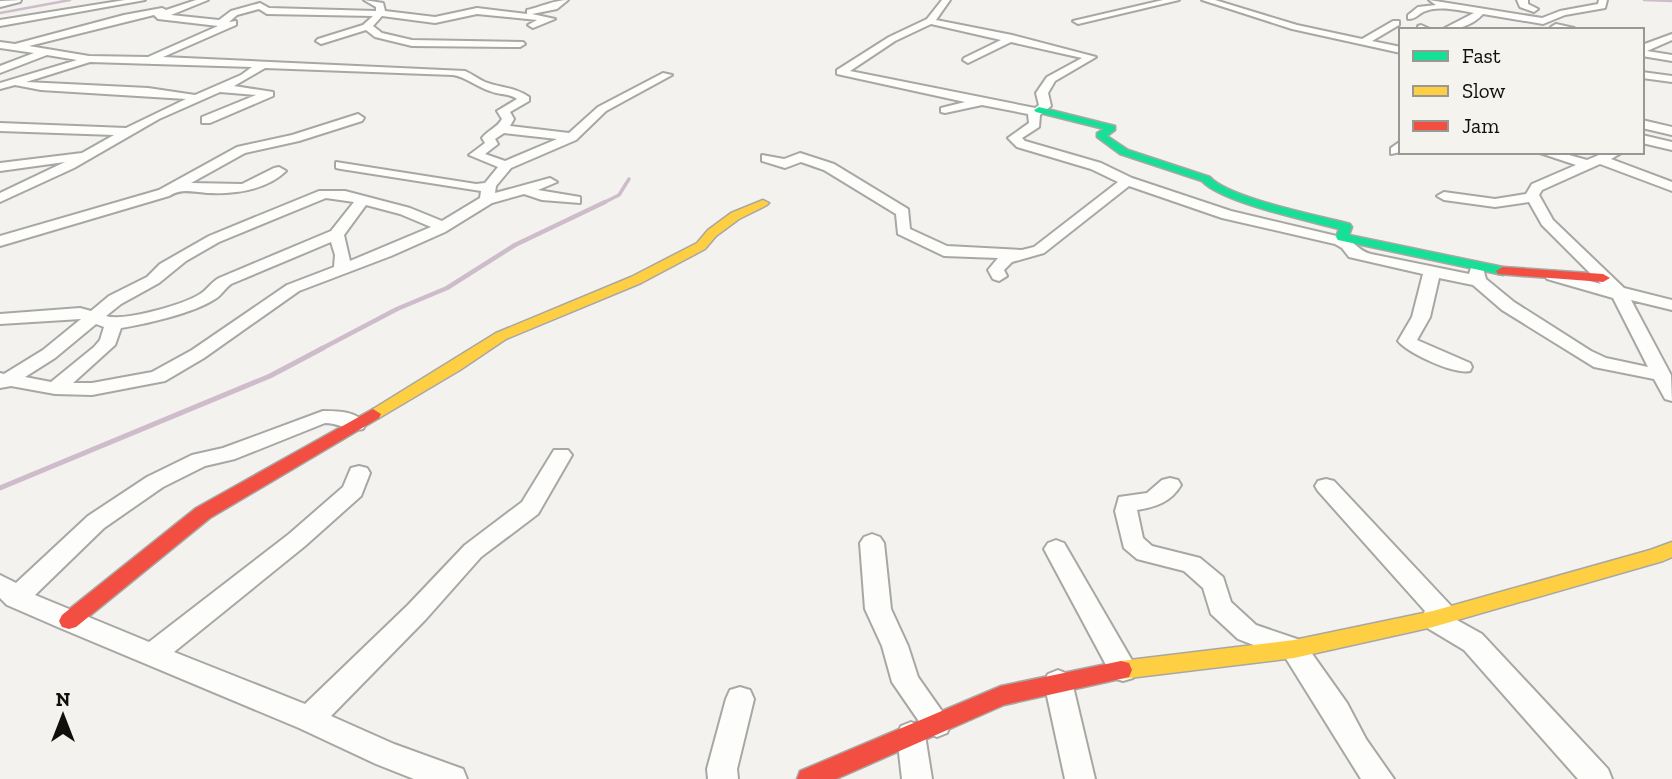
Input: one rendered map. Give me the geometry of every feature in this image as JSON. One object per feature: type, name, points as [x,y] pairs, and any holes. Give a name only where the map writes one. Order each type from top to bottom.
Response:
[{"type":"street","points":[[0,4],[17,0]]},
{"type":"street","points":[[0,23],[141,0]]},
{"type":"street","points":[[158,16],[204,0]]},
{"type":"street","points":[[321,41],[366,27],[382,9],[380,5],[368,0]]},
{"type":"street","points":[[526,16],[535,10],[554,7],[564,0]]},
{"type":"street","points":[[932,0],[946,0]]},
{"type":"street","points":[[946,0],[930,21],[892,39],[841,72],[1112,128],[1101,135],[1124,152],[1206,178],[1216,187],[1236,194],[1241,200],[1346,227],[1342,237],[1481,274],[1508,306],[1585,355],[1601,363],[1662,375]]},
{"type":"street","points":[[1078,21],[1175,0]]},
{"type":"street","points":[[1433,0],[1447,6],[1543,21],[1554,28]]},
{"type":"street","points":[[1466,0],[1563,13]]},
{"type":"street","points":[[1521,0],[1525,2],[1523,5],[1534,9]]},
{"type":"street","points":[[1543,21],[1563,13],[1602,6],[1603,0]]},
{"type":"street","points":[[265,10],[285,1]]},
{"type":"street","points":[[1214,1],[1261,18],[1328,29],[1399,50]]},
{"type":"street","points":[[465,3],[477,11]]},
{"type":"street","points":[[149,60],[254,6],[265,10],[380,13],[435,20],[477,11],[550,19],[533,25]]},
{"type":"street","points":[[1411,17],[1421,9],[1447,6]]},
{"type":"street","points":[[16,47],[162,11],[158,16]]},
{"type":"street","points":[[158,16],[222,21],[278,11]]},
{"type":"street","points":[[1451,28],[1473,19],[1480,12]]},
{"type":"street","points":[[930,21],[1091,57],[1051,79],[1042,93],[1045,106],[1034,114],[1034,127],[1014,138],[1021,144],[1096,166],[1127,181],[1227,215],[1340,241],[1354,254],[1368,258],[1432,272],[1481,274],[1530,271],[1603,278]]},
{"type":"street","points":[[1365,41],[1396,23]]},
{"type":"street","points":[[366,27],[402,42],[520,44]]},
{"type":"street","points":[[1644,48],[1672,37]]},
{"type":"street","points":[[968,60],[1012,38]]},
{"type":"street","points":[[391,68],[423,44]]},
{"type":"street","points":[[0,45],[89,59],[263,64],[303,68],[391,68],[465,74],[477,83],[522,95],[525,99],[503,111],[508,119],[502,129],[488,138],[492,144],[475,155],[506,165]]},
{"type":"street","points":[[1644,48],[1672,58]]},
{"type":"street","points":[[0,70],[44,53]]},
{"type":"street","points":[[2,85],[60,70],[89,59]]},
{"type":"street","points":[[0,198],[192,100],[245,77],[263,64]]},
{"type":"street","points":[[3,381],[55,388],[92,388],[158,377],[198,354],[293,288],[386,253],[472,212],[506,165],[572,137],[602,109],[667,75]]},
{"type":"street","points":[[1644,75],[1672,79]]},
{"type":"street","points":[[2,85],[168,93],[190,96],[192,100]]},
{"type":"street","points":[[206,120],[269,94],[238,89],[213,91]]},
{"type":"street","points":[[945,110],[979,102]]},
{"type":"street","points":[[0,241],[164,193],[241,150],[295,138],[358,118]]},
{"type":"street","points":[[1644,124],[1672,131]]},
{"type":"street","points":[[0,127],[132,132]]},
{"type":"street","points":[[0,135],[17,127]]},
{"type":"street","points":[[502,129],[572,137]]},
{"type":"street","points":[[1644,139],[1672,146]]},
{"type":"street","points":[[1548,154],[1560,163],[1590,165],[1672,187]]},
{"type":"street","points":[[1533,197],[1538,187],[1612,154]]},
{"type":"street","points":[[0,167],[88,155]]},
{"type":"street","points":[[767,159],[785,164],[800,158],[829,167],[903,212],[903,231],[944,251],[1021,254]]},
{"type":"street","points":[[341,165],[476,188],[488,193],[530,188],[550,182]]},
{"type":"street","points":[[179,186],[208,189],[245,188],[279,171]]},
{"type":"street","points":[[999,276],[996,270],[1006,260],[1039,250],[1127,181]]},
{"type":"street","points":[[530,188],[526,191],[528,193],[575,200]]},
{"type":"street","points":[[55,388],[109,341],[104,321],[115,300],[153,280],[180,258],[271,214],[324,194],[345,195],[405,211],[438,225],[440,229]]},
{"type":"street","points":[[1444,196],[1495,203],[1533,197]]},
{"type":"street","points":[[1533,197],[1547,222],[1619,293],[1672,396]]},
{"type":"street","points":[[3,381],[104,321],[195,303],[212,294],[216,286],[225,281],[336,234],[348,223],[349,217],[362,200]]},
{"type":"street","points":[[69,621],[203,513],[455,367],[501,336],[636,280],[701,246],[712,233],[735,216],[763,203]]},
{"type":"street","points":[[336,234],[344,255],[342,268]]},
{"type":"street","points":[[1530,271],[1672,305]]},
{"type":"street","points":[[1432,272],[1421,317],[1407,341],[1414,347],[1463,366]]},
{"type":"street","points":[[0,319],[80,313],[104,321]]},
{"type":"street","points":[[356,424],[341,417],[323,417],[228,454],[199,460],[155,482],[96,522],[8,591],[151,656],[309,719],[386,755],[452,779]]},
{"type":"street","points":[[309,719],[417,612],[473,551],[530,508],[561,455]]},
{"type":"street","points":[[151,656],[297,540],[353,491],[359,473]]},
{"type":"street","points":[[1170,485],[1153,500],[1127,503],[1132,542],[1145,553],[1192,564],[1214,584],[1220,607],[1247,632],[1294,649],[1378,779]]},
{"type":"street","points":[[1326,486],[1439,617],[1473,642],[1597,779]]},
{"type":"street","points":[[872,543],[878,609],[895,646],[905,682],[924,729],[917,779]]},
{"type":"street","points":[[1056,549],[1123,670]]},
{"type":"street","points":[[809,779],[1001,696],[1123,670],[1294,649],[1439,617],[1667,557]]},
{"type":"street","points":[[1058,682],[1080,779]]},
{"type":"street","points":[[723,779],[722,769],[740,699]]},
{"type":"waterway","points":[[0,13],[70,0]]},
{"type":"waterway","points":[[1644,0],[1672,1]]},
{"type":"waterway","points":[[605,202],[619,195],[629,179]]},
{"type":"waterway","points":[[319,350],[397,309],[447,288],[515,245],[605,202]]},
{"type":"waterway","points":[[601,204],[605,202]]},
{"type":"waterway","points":[[0,488],[270,376],[323,348]]},
{"type":"traffic: fast","points":[[1039,110],[1112,128],[1101,135],[1124,152],[1206,179],[1213,186],[1241,199],[1346,227],[1342,237],[1503,271]]},
{"type":"traffic: slow","points":[[373,414],[455,367],[501,336],[636,280],[701,246],[712,233],[735,216],[763,203]]},
{"type":"traffic: slow","points":[[1121,670],[1294,649],[1433,619],[1656,556],[1672,549]]},
{"type":"traffic: jam","points":[[1503,271],[1603,278]]},
{"type":"traffic: jam","points":[[69,621],[203,513],[373,414]]},
{"type":"traffic: jam","points":[[809,779],[1001,696],[1121,670]]}]
